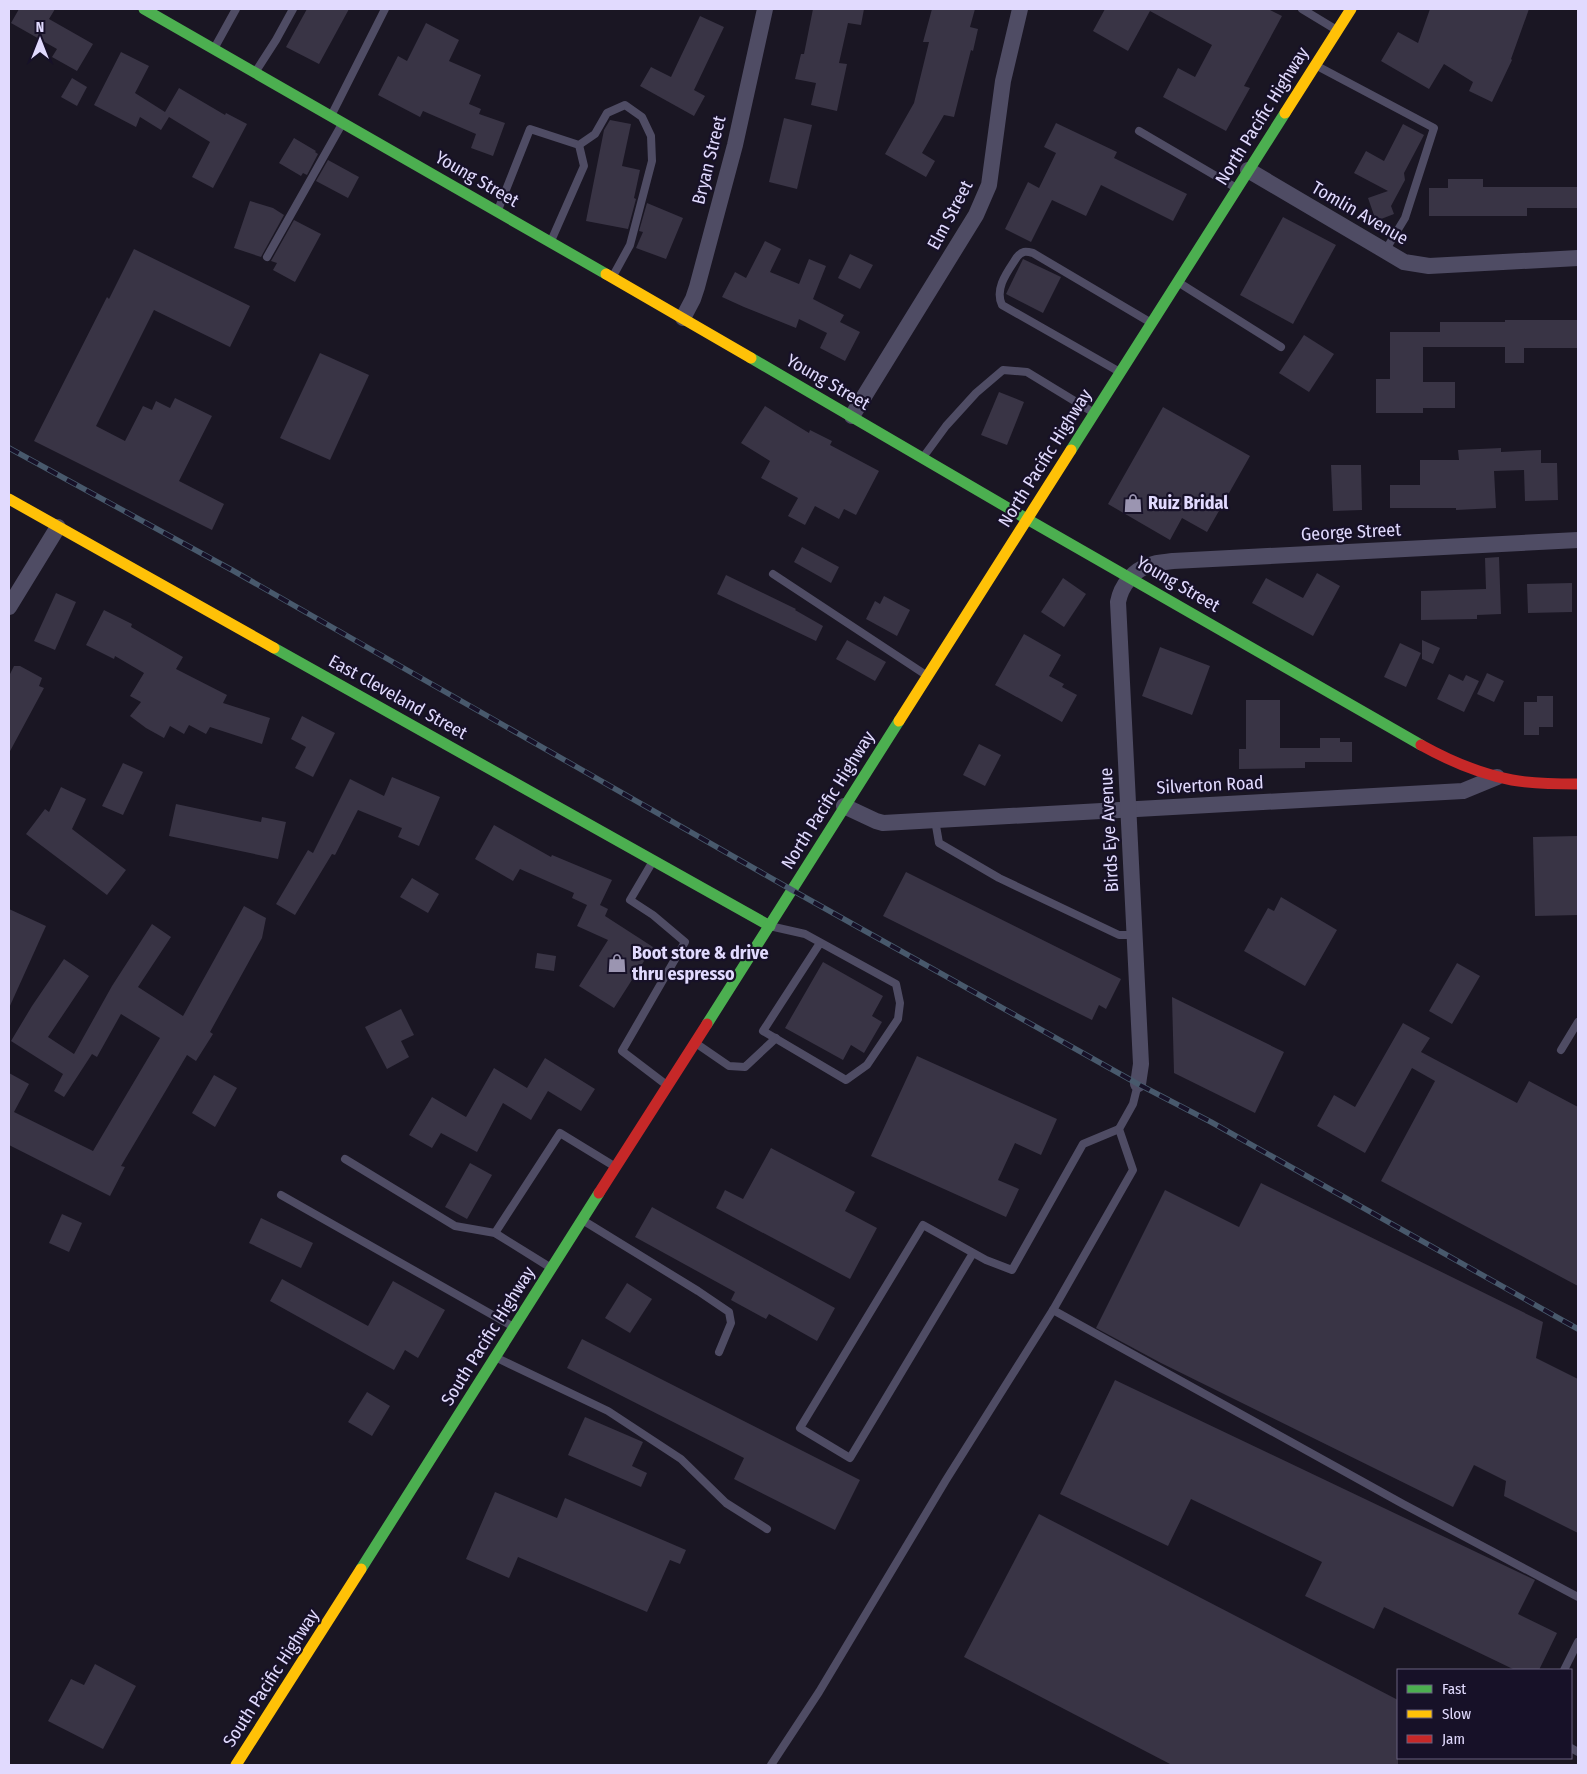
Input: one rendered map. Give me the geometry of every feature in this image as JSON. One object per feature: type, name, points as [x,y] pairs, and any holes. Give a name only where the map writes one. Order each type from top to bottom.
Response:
[{"type":"main road","name":"Young Street","points":[[144,9],[1414,741],[1458,762],[1497,777]]},
{"type":"main road","name":"North Pacific Highway","points":[[770,926],[844,806],[1351,9]]},
{"type":"main road","name":"East Cleveland Street","points":[[9,499],[770,926]]},
{"type":"main road","points":[[1497,777],[1534,784],[1578,784]]},
{"type":"main road","name":"South Pacific Highway","points":[[236,1765],[770,926]]},
{"type":"street","name":"Bryan Street","points":[[683,318],[697,287],[734,145],[765,9]]},
{"type":"street","name":"Elm Street","points":[[852,416],[976,215],[985,197],[991,172],[1003,81],[1020,9]]},
{"type":"street","name":"Tomlin Avenue","points":[[1248,170],[1384,252],[1404,262],[1429,266],[1578,258]]},
{"type":"street","points":[[9,607],[58,527]]},
{"type":"street","name":"George Street","points":[[1130,578],[1147,566],[1173,561],[1578,540]]},
{"type":"street","name":"Birds Eye Avenue","points":[[1130,578],[1121,589],[1118,602],[1141,1064],[1138,1084]]},
{"type":"street","name":"Silverton Road","points":[[844,806],[876,822],[883,823],[1464,791],[1497,777]]},
{"type":"lane","points":[[214,48],[236,9]]},
{"type":"lane","points":[[255,72],[293,9]]},
{"type":"lane","points":[[331,116],[384,9]]},
{"type":"lane","points":[[1302,9],[1337,30]]},
{"type":"lane","points":[[1315,65],[1434,128],[1404,218],[1384,252]]},
{"type":"lane","points":[[579,145],[595,134],[607,113],[625,105],[642,117],[651,136],[652,161],[630,245],[612,278]]},
{"type":"lane","points":[[267,257],[343,122]]},
{"type":"lane","points":[[498,212],[530,129],[579,145]]},
{"type":"lane","points":[[1139,130],[1237,188]]},
{"type":"lane","points":[[550,242],[584,166],[579,145]]},
{"type":"lane","points":[[1120,372],[1002,305],[999,294],[1000,288],[1017,257],[1026,251],[1032,253],[1152,323]]},
{"type":"lane","points":[[1178,282],[1281,347]]},
{"type":"lane","points":[[923,458],[946,426],[976,392],[1003,370],[1027,372],[1094,414]]},
{"type":"lane","points":[[773,574],[928,676]]},
{"type":"lane","points":[[935,820],[940,843],[999,878],[1119,935],[1135,934]]},
{"type":"lane","points":[[653,860],[630,900],[653,915],[685,942],[622,1051],[668,1086]]},
{"type":"lane","points":[[770,926],[805,934],[896,984],[900,1003],[898,1018],[867,1065],[846,1080],[763,1030],[820,943]]},
{"type":"lane","points":[[1561,1050],[1578,1022]]},
{"type":"lane","points":[[695,1043],[729,1066],[745,1067],[776,1038]]},
{"type":"lane","points":[[973,1253],[850,1458],[800,1428],[923,1225],[986,1260],[1012,1270],[1082,1144],[1119,1129],[1133,1104],[1138,1084]]},
{"type":"lane","points":[[772,1765],[819,1692],[946,1480],[1053,1310],[1133,1170],[1119,1129]]},
{"type":"lane","points":[[495,1233],[560,1133],[616,1167]]},
{"type":"lane","points":[[345,1158],[455,1226],[495,1233],[551,1269]]},
{"type":"lane","points":[[281,1195],[514,1327]]},
{"type":"lane","points":[[582,1220],[729,1312],[731,1323],[719,1352]]},
{"type":"lane","points":[[1053,1310],[1403,1504],[1578,1597]]},
{"type":"lane","points":[[496,1357],[608,1411],[681,1460],[726,1503],[767,1529]]},
{"type":"lane","points":[[1564,1669],[1578,1642]]},
{"type":"building","points":[[19,9],[55,9],[49,19],[93,44],[77,71],[52,57],[57,49],[11,23]]},
{"type":"building","points":[[307,9],[349,9],[319,64],[286,47]]},
{"type":"building","points":[[813,9],[864,9],[861,25],[848,23],[839,63],[847,64],[837,111],[811,105],[816,83],[795,79],[801,54],[804,54]]},
{"type":"building","points":[[932,9],[975,9],[970,27],[978,29],[954,117],[944,115],[922,153],[935,161],[926,177],[885,154],[914,103],[929,42],[923,42]]},
{"type":"building","points":[[1105,9],[1268,9],[1282,16],[1244,86],[1250,88],[1226,131],[1163,97],[1178,68],[1195,77],[1212,45],[1150,11],[1128,51],[1093,31]]},
{"type":"building","points":[[1430,9],[1529,9],[1512,60],[1492,102],[1469,91],[1473,82],[1444,64],[1429,89],[1381,61],[1398,32],[1418,43]]},
{"type":"building","points":[[700,16],[724,27],[694,90],[705,96],[694,116],[640,86],[651,67],[671,77]]},
{"type":"building","points":[[426,23],[459,40],[449,61],[481,75],[469,104],[481,109],[479,114],[505,123],[493,156],[471,148],[476,134],[423,111],[420,117],[378,95],[398,56],[407,61]]},
{"type":"building","points":[[121,52],[149,66],[135,93],[165,112],[179,88],[225,115],[226,113],[247,124],[213,188],[192,177],[210,142],[169,117],[161,130],[140,117],[136,127],[94,105]]},
{"type":"building","points":[[72,78],[87,87],[77,106],[61,97]]},
{"type":"building","points":[[784,118],[812,125],[797,189],[769,182]]},
{"type":"building","points":[[610,120],[631,124],[622,166],[640,170],[634,198],[636,199],[628,229],[586,221],[604,130]]},
{"type":"building","points":[[1056,123],[1117,152],[1114,158],[1187,194],[1173,221],[1101,185],[1086,216],[1052,200],[1031,242],[1005,229],[1028,182],[1039,188],[1056,153],[1044,147]]},
{"type":"building","points":[[1403,124],[1424,135],[1404,173],[1405,180],[1391,206],[1394,214],[1376,221],[1368,198],[1388,191],[1354,173],[1366,151],[1384,161]]},
{"type":"building","points":[[294,138],[318,154],[307,175],[303,173],[301,176],[279,163]]},
{"type":"building","points":[[328,160],[359,177],[348,198],[316,181]]},
{"type":"building","points":[[1448,179],[1483,179],[1483,187],[1578,187],[1578,208],[1527,208],[1527,216],[1429,216],[1429,188],[1448,188]]},
{"type":"building","points":[[250,201],[273,208],[284,215],[261,257],[234,248]]},
{"type":"building","points":[[647,203],[683,218],[666,259],[636,248],[643,232],[639,231]]},
{"type":"building","points":[[1283,217],[1336,245],[1293,324],[1240,295]]},
{"type":"building","points":[[294,220],[321,234],[295,282],[273,270],[277,263],[271,261]]},
{"type":"building","points":[[765,241],[781,249],[770,272],[799,284],[809,259],[826,266],[813,299],[844,315],[840,322],[860,332],[845,361],[820,348],[827,333],[799,319],[796,328],[722,297],[735,272],[746,278]]},
{"type":"building","points":[[134,249],[250,306],[230,347],[154,310],[96,426],[125,441],[143,406],[152,410],[156,401],[170,408],[175,398],[212,416],[179,481],[224,504],[212,530],[34,441],[107,297],[109,299]]},
{"type":"building","points":[[850,254],[873,265],[860,289],[838,278]]},
{"type":"building","points":[[1023,259],[1061,277],[1043,313],[1006,294]]},
{"type":"building","points":[[1505,320],[1578,320],[1578,348],[1524,348],[1524,363],[1505,363],[1505,347],[1423,347],[1423,382],[1455,382],[1455,408],[1423,408],[1423,413],[1376,413],[1376,379],[1390,379],[1390,332],[1440,332],[1440,322],[1505,322]]},
{"type":"building","points":[[1304,335],[1334,354],[1309,392],[1279,373]]},
{"type":"building","points":[[320,353],[369,375],[330,460],[280,438]]},
{"type":"building","points":[[999,392],[1024,402],[1007,445],[981,435]]},
{"type":"building","points":[[765,406],[809,433],[810,430],[832,441],[830,445],[879,471],[856,515],[844,509],[839,519],[815,506],[805,525],[788,516],[798,498],[761,478],[770,461],[741,443]]},
{"type":"building","points":[[1163,407],[1250,456],[1207,532],[1182,518],[1170,540],[1108,504]]},
{"type":"building","points":[[1501,448],[1501,452],[1541,450],[1541,463],[1557,463],[1558,500],[1525,501],[1524,470],[1494,471],[1496,508],[1456,510],[1456,508],[1390,508],[1390,485],[1420,485],[1420,460],[1459,460],[1458,450]]},
{"type":"building","points":[[1331,465],[1361,465],[1362,510],[1333,511]]},
{"type":"building","points":[[802,547],[839,567],[831,583],[794,562]]},
{"type":"building","points":[[1499,557],[1501,614],[1477,615],[1477,619],[1421,620],[1421,591],[1486,589],[1485,558]]},
{"type":"building","points":[[1317,573],[1340,586],[1313,636],[1252,603],[1266,578],[1303,598]]},
{"type":"building","points":[[726,575],[796,609],[823,626],[816,641],[717,594]]},
{"type":"building","points":[[1063,578],[1086,594],[1064,627],[1041,612]]},
{"type":"building","points":[[1572,583],[1572,612],[1528,613],[1527,584]]},
{"type":"building","points":[[56,593],[76,602],[55,650],[34,641]]},
{"type":"building","points":[[884,596],[910,610],[897,636],[866,619],[875,601],[880,604]]},
{"type":"building","points":[[104,610],[132,624],[131,627],[183,657],[176,669],[227,695],[223,703],[270,718],[262,744],[210,727],[206,734],[189,725],[184,734],[170,726],[164,738],[130,716],[141,702],[130,696],[144,673],[115,656],[114,659],[86,645]]},
{"type":"building","points":[[1024,634],[1061,655],[1049,676],[1064,684],[1062,687],[1077,695],[1062,722],[995,685]]},
{"type":"building","points":[[847,640],[886,662],[875,681],[836,659]]},
{"type":"building","points":[[1422,640],[1440,648],[1433,664],[1422,659]]},
{"type":"building","points":[[1400,643],[1421,653],[1406,687],[1384,677]]},
{"type":"building","points":[[1160,647],[1210,666],[1192,715],[1142,696]]},
{"type":"building","points":[[14,666],[20,666],[42,678],[39,686],[44,688],[9,753],[9,676]]},
{"type":"building","points":[[1487,673],[1504,681],[1494,702],[1477,694]]},
{"type":"building","points":[[1449,674],[1463,681],[1466,675],[1479,681],[1464,712],[1437,699]]},
{"type":"building","points":[[1537,696],[1553,696],[1553,727],[1539,727],[1539,735],[1524,735],[1524,702],[1537,702]]},
{"type":"building","points":[[1246,700],[1280,700],[1280,748],[1320,748],[1320,738],[1340,738],[1340,742],[1352,742],[1352,762],[1305,762],[1305,768],[1239,769],[1239,749],[1246,749]]},
{"type":"building","points":[[302,716],[335,733],[313,777],[295,768],[306,747],[291,739]]},
{"type":"building","points":[[979,744],[1001,755],[985,786],[963,775]]},
{"type":"building","points":[[123,763],[143,772],[123,815],[102,806]]},
{"type":"building","points":[[392,777],[440,797],[419,846],[398,837],[402,828],[358,810],[335,855],[332,854],[295,915],[276,904],[308,850],[313,853],[350,779],[384,796]]},
{"type":"building","points":[[61,787],[86,799],[72,829],[126,870],[107,895],[26,834],[45,809],[49,812]]},
{"type":"building","points":[[176,804],[261,822],[262,817],[286,822],[278,859],[169,836]]},
{"type":"building","points":[[494,825],[551,857],[552,855],[612,880],[600,905],[608,909],[605,916],[653,947],[614,1008],[579,986],[608,940],[577,926],[587,905],[572,898],[574,893],[520,869],[513,881],[475,859]]},
{"type":"building","points":[[1577,836],[1578,915],[1535,916],[1533,837]]},
{"type":"building","points":[[906,872],[1121,979],[1106,1009],[1099,1005],[1092,1020],[883,916]]},
{"type":"building","points":[[412,878],[439,894],[428,913],[400,897]]},
{"type":"building","points":[[1281,897],[1337,930],[1305,986],[1244,951],[1268,908],[1274,911]]},
{"type":"building","points":[[244,906],[266,918],[262,938],[210,1032],[213,1034],[196,1061],[187,1055],[121,1166],[125,1167],[110,1196],[9,1145],[9,1073],[29,1084],[14,1112],[93,1151],[160,1038],[121,1014],[97,1057],[92,1054],[64,1097],[54,1091],[63,1074],[11,1041],[64,959],[89,976],[48,1037],[74,1054],[112,986],[152,924],[171,937],[138,987],[183,1016]]},
{"type":"building","points":[[9,909],[46,926],[9,1008]]},
{"type":"building","points":[[537,953],[556,956],[554,971],[535,968]]},
{"type":"building","points":[[823,962],[883,996],[872,1016],[882,1022],[864,1053],[851,1045],[843,1060],[785,1028]]},
{"type":"building","points":[[1457,963],[1480,976],[1452,1024],[1429,1011]]},
{"type":"building","points":[[1172,997],[1284,1052],[1255,1113],[1174,1073]]},
{"type":"building","points":[[401,1009],[414,1035],[401,1041],[409,1057],[387,1069],[365,1027]]},
{"type":"building","points":[[1403,1023],[1430,1038],[1421,1052],[1517,1103],[1529,1081],[1578,1107],[1578,1286],[1381,1181],[1435,1081],[1412,1068],[1365,1153],[1317,1126],[1334,1095],[1355,1107]]},
{"type":"building","points":[[917,1056],[1057,1119],[1041,1155],[1015,1143],[998,1180],[1019,1189],[1006,1217],[871,1156]]},
{"type":"building","points":[[545,1058],[595,1089],[581,1111],[548,1091],[531,1120],[503,1103],[477,1152],[441,1133],[432,1148],[409,1135],[432,1097],[466,1117],[494,1068],[527,1088]]},
{"type":"building","points":[[214,1075],[237,1088],[215,1127],[192,1113]]},
{"type":"building","points":[[771,1148],[855,1192],[845,1211],[877,1228],[850,1279],[716,1208],[725,1190],[743,1199]]},
{"type":"building","points":[[470,1163],[492,1175],[467,1219],[445,1207]]},
{"type":"building","points":[[1261,1183],[1543,1322],[1536,1358],[1578,1379],[1578,1533],[1504,1496],[1506,1481],[1474,1465],[1453,1507],[1161,1363],[1096,1328],[1165,1190],[1239,1227]]},
{"type":"building","points":[[652,1207],[835,1308],[817,1341],[769,1314],[766,1319],[731,1300],[735,1292],[635,1237]]},
{"type":"building","points":[[62,1214],[82,1223],[69,1252],[49,1243]]},
{"type":"building","points":[[261,1218],[313,1243],[301,1268],[249,1243]]},
{"type":"building","points":[[282,1279],[368,1326],[393,1281],[445,1310],[418,1358],[405,1350],[394,1370],[270,1301]]},
{"type":"building","points":[[627,1283],[652,1299],[630,1333],[605,1318]]},
{"type":"building","points":[[582,1339],[860,1480],[835,1530],[734,1479],[744,1458],[567,1368]]},
{"type":"building","points":[[1115,1380],[1535,1580],[1518,1614],[1557,1633],[1539,1669],[1513,1669],[1384,1607],[1374,1629],[1305,1596],[1322,1562],[1191,1499],[1168,1546],[1060,1494]]},
{"type":"building","points":[[367,1392],[390,1406],[372,1436],[348,1422]]},
{"type":"building","points":[[585,1417],[643,1442],[632,1466],[647,1473],[641,1487],[568,1455]]},
{"type":"building","points":[[495,1492],[557,1518],[565,1498],[686,1550],[680,1564],[670,1560],[647,1612],[518,1557],[509,1578],[466,1559]]},
{"type":"building","points":[[1039,1514],[1397,1699],[1398,1765],[1172,1765],[964,1657]]},
{"type":"building","points":[[95,1664],[136,1686],[103,1749],[48,1721],[71,1679],[84,1685]]},
{"type":"railway","points":[[9,448],[232,570],[792,890],[1138,1084],[1211,1122],[1578,1329]]},
{"type":"traffic: fast","points":[[144,9],[606,274]]},
{"type":"traffic: fast","points":[[1071,450],[1285,113]]},
{"type":"traffic: fast","points":[[751,358],[1027,519]]},
{"type":"traffic: fast","points":[[1027,519],[1421,745]]},
{"type":"traffic: fast","points":[[274,648],[770,926]]},
{"type":"traffic: fast","points":[[707,1024],[899,721]]},
{"type":"traffic: fast","points":[[361,1569],[599,1193]]},
{"type":"traffic: slow","points":[[1285,113],[1351,9]]},
{"type":"traffic: slow","points":[[606,274],[751,358]]},
{"type":"traffic: slow","points":[[899,721],[1071,450]]},
{"type":"traffic: slow","points":[[9,499],[274,648]]},
{"type":"traffic: slow","points":[[236,1765],[361,1569]]},
{"type":"traffic: jam","points":[[1421,745],[1465,766],[1500,777],[1537,783],[1578,784]]},
{"type":"traffic: jam","points":[[599,1193],[707,1024]]},
{"type":"place","name":"Ruiz Bridal","points":[[1133,503]]},
{"type":"place","name":"Boot store & drive thru espresso","points":[[617,963]]}]
